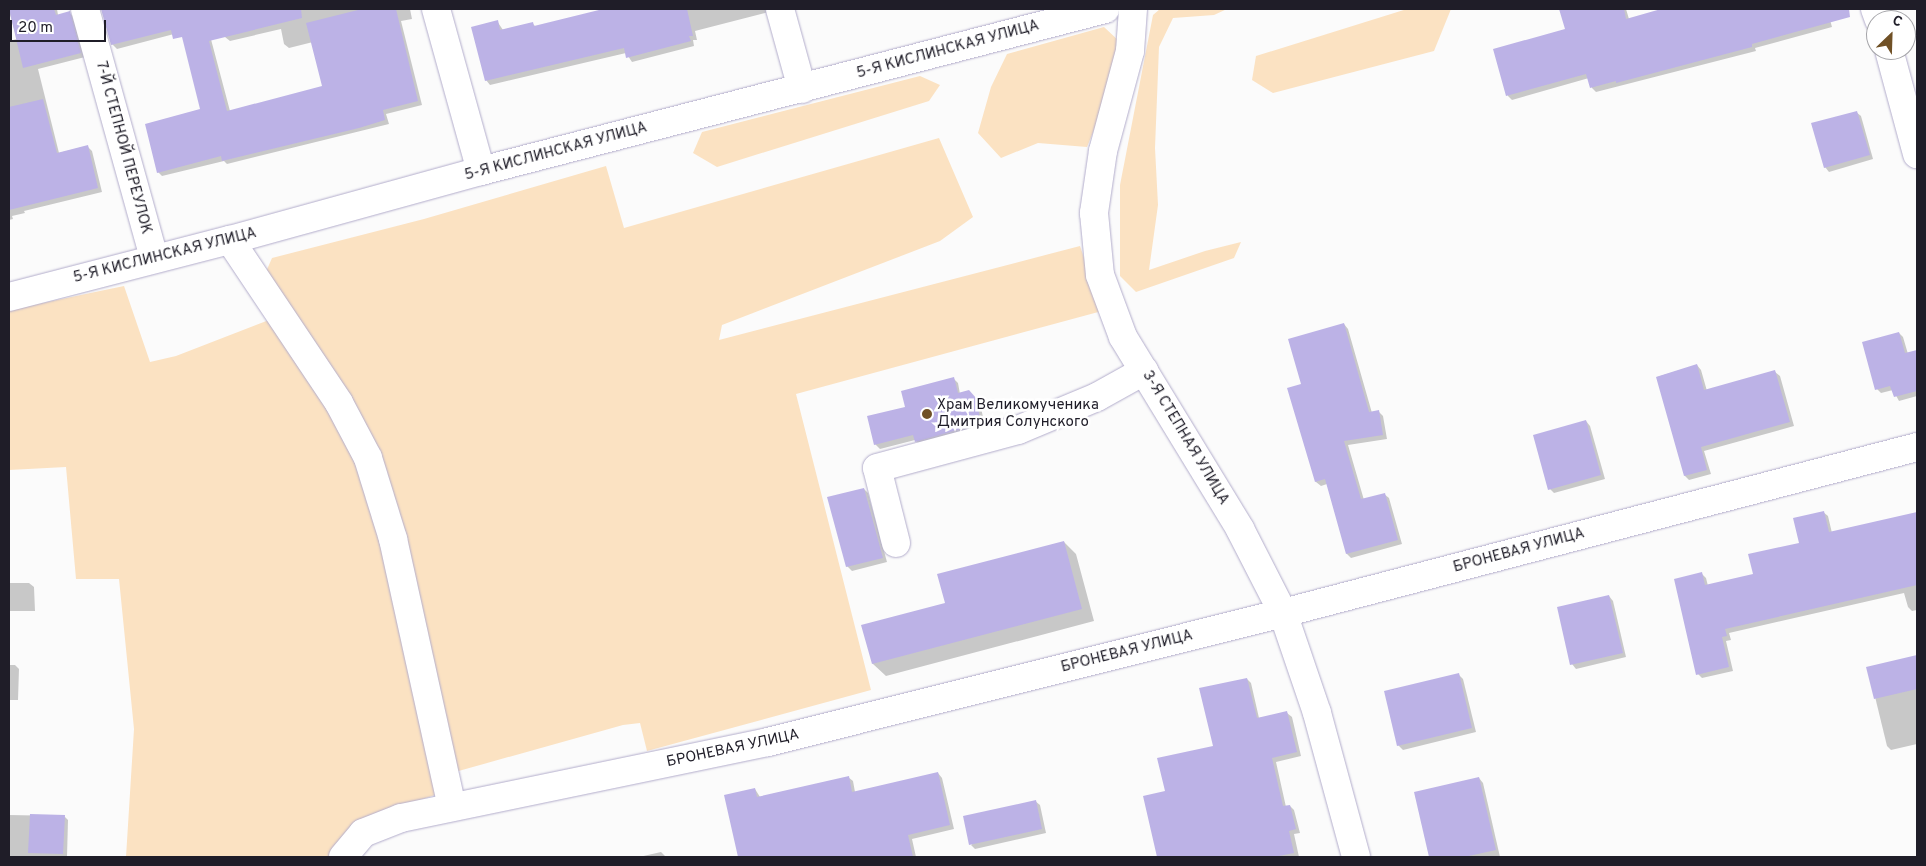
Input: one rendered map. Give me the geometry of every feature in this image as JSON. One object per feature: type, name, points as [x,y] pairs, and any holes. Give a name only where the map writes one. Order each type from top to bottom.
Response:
[{"type":"street","name":"7-Й СТЕПНОЙ ПЕРЕУЛОК","points":[[85,9],[154,258]]},
{"type":"street","points":[[436,9],[481,171]]},
{"type":"street","points":[[780,9],[802,89]]},
{"type":"street","name":"5-Я КИСЛИНСКАЯ УЛИЦА","points":[[9,296],[230,240],[481,171],[1104,9]]},
{"type":"street","name":"3-Я СТЕПНАЯ УЛИЦА","points":[[1133,9],[1130,51],[1103,151],[1094,214],[1100,275],[1123,337],[1240,529],[1282,613],[1317,713],[1356,857]]},
{"type":"street","points":[[1892,60],[1917,154]]},
{"type":"street","points":[[230,240],[340,402],[368,458],[393,539],[452,807]]},
{"type":"street","points":[[896,543],[877,468],[1018,430],[1097,397],[1144,371]]},
{"type":"street","name":"БРОНЕВАЯ УЛИЦА","points":[[343,857],[363,833],[401,818],[768,742],[1282,613],[1917,446]]},
{"type":"shaded area","points":[[1160,9],[1227,9],[1214,15],[1173,18],[1159,47],[1155,148],[1158,205],[1149,270],[1205,251],[1241,242],[1234,258],[1136,292],[1120,276],[1120,185],[1153,15]]},
{"type":"shaded area","points":[[1407,9],[1451,9],[1434,51],[1273,93],[1252,80],[1256,56]]},
{"type":"shaded area","points":[[1104,27],[1120,42],[1115,79],[1087,147],[1038,143],[1001,158],[978,133],[991,87],[1007,54]]},
{"type":"shaded area","points":[[920,76],[940,85],[929,101],[717,167],[693,153],[702,132]]},
{"type":"shaded area","points":[[939,138],[973,217],[940,241],[722,325],[719,340],[1080,246],[1102,311],[796,394],[871,690],[647,751],[640,723],[623,725],[455,772],[404,540],[265,274],[272,258],[424,219],[606,166],[624,228]]},
{"type":"shaded area","points":[[124,286],[150,362],[176,356],[269,320],[335,413],[370,492],[438,794],[363,819],[336,857],[126,857],[134,729],[119,579],[76,579],[66,467],[9,470],[9,310]]},
{"type":"building","points":[[9,9],[54,9],[56,15],[70,11],[81,53],[23,68]]},
{"type":"building","points":[[101,9],[301,9],[302,18],[209,41],[227,111],[322,86],[306,23],[362,9],[396,9],[418,101],[383,110],[385,120],[359,128],[222,161],[221,156],[157,173],[145,124],[200,109],[182,37],[173,39],[171,30],[111,45]]},
{"type":"building","points":[[603,9],[687,9],[693,36],[689,36],[691,41],[626,58],[624,48],[485,81],[471,27],[498,20],[500,30],[533,22],[534,26]]},
{"type":"building","points":[[1559,9],[1624,9],[1626,19],[1661,9],[1849,9],[1850,17],[1752,44],[1752,47],[1616,83],[1616,81],[1590,88],[1586,74],[1506,96],[1493,49],[1565,29]]},
{"type":"building","points":[[43,99],[57,153],[88,145],[98,188],[9,210],[9,107]]},
{"type":"building","points":[[1857,111],[1870,155],[1824,168],[1811,123]]},
{"type":"building","points":[[1344,323],[1369,412],[1379,410],[1383,435],[1344,441],[1361,499],[1385,493],[1398,540],[1346,554],[1325,479],[1315,482],[1287,388],[1301,384],[1288,339]]},
{"type":"building","points":[[1899,332],[1905,353],[1917,350],[1917,391],[1894,397],[1890,386],[1875,390],[1862,342]]},
{"type":"building","points":[[1697,364],[1704,390],[1775,370],[1790,422],[1701,447],[1707,470],[1684,476],[1656,377]]},
{"type":"building","name":"Храм Великомученика Дмитрия Солунского","points":[[954,377],[958,393],[969,390],[976,398],[980,418],[963,422],[965,428],[915,442],[913,435],[874,445],[867,416],[905,407],[901,391]]},
{"type":"building","points":[[1586,420],[1601,475],[1548,490],[1533,435]]},
{"type":"building","points":[[864,488],[883,558],[846,567],[827,497]]},
{"type":"building","points":[[1824,511],[1829,532],[1917,512],[1917,585],[1725,629],[1727,636],[1722,637],[1729,667],[1696,675],[1674,579],[1702,572],[1705,585],[1753,574],[1748,554],[1799,543],[1793,518]]},
{"type":"building","points":[[1064,541],[1082,609],[872,664],[861,625],[945,603],[937,574]]},
{"type":"building","points":[[1609,595],[1623,653],[1570,665],[1557,607]]},
{"type":"building","points":[[1917,655],[1917,689],[1874,699],[1866,667]]},
{"type":"building","points":[[1459,673],[1472,728],[1397,746],[1384,691]]},
{"type":"building","points":[[1247,678],[1257,718],[1287,711],[1297,752],[1272,758],[1283,806],[1290,805],[1296,829],[1289,831],[1294,853],[1274,857],[1157,857],[1143,796],[1165,791],[1157,758],[1213,746],[1199,688]]},
{"type":"building","points":[[938,772],[950,825],[908,835],[913,857],[738,857],[724,795],[755,788],[757,797],[849,776],[852,792]]},
{"type":"building","points":[[1479,777],[1496,850],[1464,857],[1429,857],[1414,792]]},
{"type":"building","points":[[1036,800],[1042,829],[969,845],[963,816]]},
{"type":"building","points":[[30,814],[65,815],[63,854],[28,853]]},
{"type":"place","name":"Храм Великомученика Дмитрия Солунского","points":[[927,414]]}]
